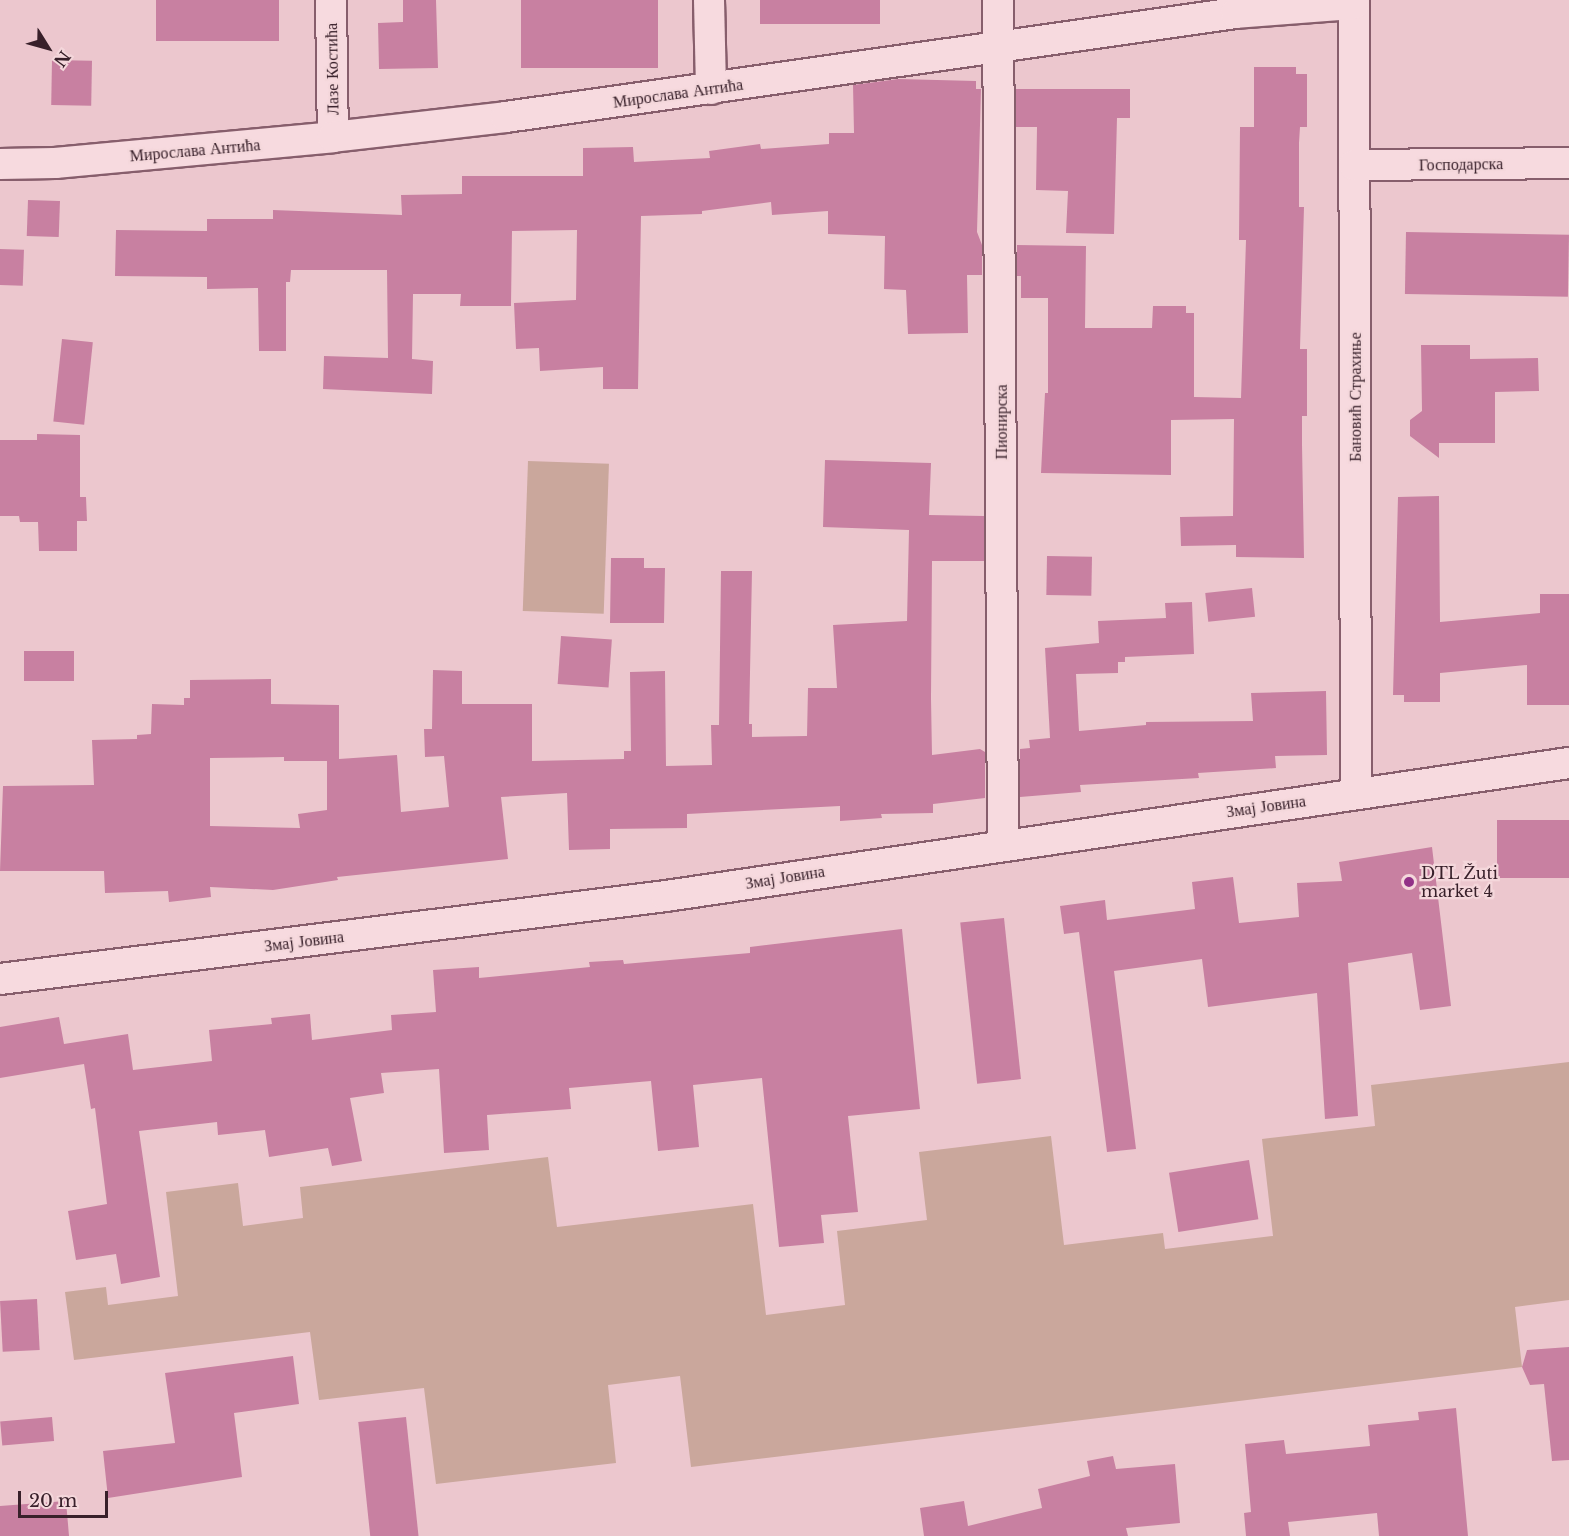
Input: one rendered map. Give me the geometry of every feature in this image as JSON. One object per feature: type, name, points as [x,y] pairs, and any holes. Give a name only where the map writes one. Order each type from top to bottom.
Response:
[{"type":"street","name":"Лазе Костића","points":[[331,0],[333,137]]},
{"type":"street","points":[[709,0],[711,88]]},
{"type":"street","name":"Пионирска","points":[[998,0],[1003,843]]},
{"type":"street","name":"Мирослава Антића","points":[[0,164],[55,163],[333,137],[711,88],[1277,8],[1354,2]]},
{"type":"street","name":"Бановић Страхиње","points":[[1354,2],[1356,793]]},
{"type":"street","name":"Господарска","points":[[1354,165],[1569,163]]},
{"type":"street","name":"Змај Јовина","points":[[0,979],[666,896],[1003,843],[1569,763]]},
{"type":"shaded area","points":[[528,461],[609,464],[604,614],[523,611]]},
{"type":"shaded area","points":[[1569,1062],[1569,1300],[1515,1307],[1522,1367],[691,1467],[680,1376],[608,1385],[616,1463],[436,1484],[424,1388],[319,1400],[310,1332],[74,1360],[65,1292],[106,1287],[108,1305],[178,1296],[166,1192],[238,1183],[243,1226],[303,1218],[300,1187],[548,1157],[557,1227],[753,1204],[766,1315],[845,1305],[837,1231],[927,1220],[919,1152],[1051,1136],[1064,1245],[1163,1233],[1165,1249],[1273,1236],[1262,1139],[1375,1126],[1371,1085]]},
{"type":"building","points":[[156,0],[279,0],[279,41],[156,41]]},
{"type":"building","points":[[403,0],[436,0],[438,68],[379,69],[378,23],[403,22]]},
{"type":"building","points":[[521,0],[658,0],[658,68],[521,68]]},
{"type":"building","points":[[760,0],[880,0],[880,24],[760,24]]},
{"type":"building","points":[[52,60],[92,61],[91,106],[51,105]]},
{"type":"building","points":[[1254,67],[1296,67],[1296,74],[1307,74],[1307,127],[1300,127],[1299,143],[1299,207],[1304,207],[1300,349],[1307,349],[1307,416],[1302,416],[1304,558],[1236,557],[1236,545],[1181,546],[1180,517],[1233,516],[1234,419],[1171,420],[1171,475],[1041,473],[1045,393],[1048,393],[1048,298],[1021,298],[1021,276],[1017,276],[1017,245],[1086,246],[1085,328],[1152,328],[1153,306],[1186,306],[1186,313],[1194,313],[1194,397],[1241,398],[1246,240],[1239,240],[1240,127],[1254,127]]},
{"type":"building","points":[[898,79],[976,81],[976,89],[981,89],[977,232],[982,245],[982,275],[967,275],[968,333],[908,334],[906,290],[884,289],[885,236],[828,234],[828,211],[772,215],[771,202],[702,211],[702,214],[641,216],[638,389],[603,389],[603,367],[540,371],[539,348],[516,349],[514,303],[576,300],[577,230],[512,231],[511,306],[460,306],[461,294],[413,294],[412,359],[433,361],[432,394],[323,389],[324,356],[388,358],[387,270],[291,270],[290,282],[286,282],[286,351],[259,351],[258,288],[207,289],[207,277],[115,276],[116,230],[207,231],[207,219],[273,219],[273,210],[402,215],[401,195],[462,194],[462,176],[583,176],[583,148],[633,147],[634,162],[710,158],[709,151],[760,144],[761,149],[829,144],[829,133],[854,133],[853,85]]},
{"type":"building","points":[[1016,89],[1130,89],[1130,118],[1117,118],[1114,234],[1066,233],[1068,191],[1036,190],[1037,127],[1016,127]]},
{"type":"building","points":[[28,200],[60,201],[59,237],[27,236]]},
{"type":"building","points":[[1406,232],[1569,235],[1568,297],[1405,294]]},
{"type":"building","points":[[0,249],[24,250],[23,286],[0,285]]},
{"type":"building","points":[[62,339],[93,342],[84,425],[53,422]]},
{"type":"building","points":[[1421,345],[1470,345],[1470,359],[1538,358],[1539,391],[1495,392],[1495,443],[1439,443],[1439,458],[1410,436],[1410,420],[1422,411]]},
{"type":"building","points":[[37,434],[80,435],[80,497],[86,497],[87,521],[77,521],[77,551],[39,551],[38,522],[20,522],[19,516],[0,516],[0,440],[37,440]]},
{"type":"building","points":[[825,460],[931,463],[929,515],[984,516],[984,561],[932,561],[931,698],[932,755],[980,749],[985,752],[985,798],[933,804],[933,813],[881,814],[882,818],[840,821],[840,806],[687,814],[687,828],[610,829],[610,849],[569,850],[567,793],[501,797],[508,859],[337,877],[338,880],[273,890],[210,887],[211,897],[169,902],[168,891],[105,893],[104,871],[0,871],[3,786],[94,785],[92,740],[137,739],[137,735],[151,734],[152,704],[184,705],[184,698],[190,698],[190,680],[271,679],[271,704],[339,705],[339,759],[397,755],[401,812],[449,807],[444,756],[425,757],[424,729],[432,729],[433,670],[462,671],[462,704],[532,704],[532,761],[624,759],[624,751],[631,751],[630,672],[665,671],[666,766],[712,765],[711,725],[719,725],[721,571],[752,571],[749,724],[752,724],[752,737],[807,736],[808,688],[837,688],[833,625],[907,621],[909,530],[823,527]],"holes":[[[284,757],[284,761],[327,761],[327,810],[298,814],[300,828],[210,826],[210,758]]]},
{"type":"building","points":[[1439,496],[1440,622],[1540,613],[1540,594],[1569,594],[1569,705],[1527,705],[1527,665],[1440,673],[1440,702],[1404,702],[1404,695],[1393,695],[1398,497]]},
{"type":"building","points":[[1047,556],[1092,557],[1091,596],[1046,595]]},
{"type":"building","points":[[611,558],[644,558],[644,568],[665,568],[664,623],[610,623]]},
{"type":"building","points":[[1252,588],[1255,617],[1208,622],[1205,593]]},
{"type":"building","points":[[1192,602],[1194,654],[1125,657],[1125,662],[1118,662],[1118,673],[1076,674],[1079,731],[1146,725],[1146,722],[1253,721],[1251,693],[1326,691],[1327,755],[1275,756],[1276,768],[1198,773],[1199,778],[1080,785],[1081,792],[1020,797],[1020,749],[1030,748],[1029,740],[1050,738],[1045,648],[1099,643],[1098,621],[1166,618],[1165,603]]},
{"type":"building","points":[[561,636],[612,640],[609,687],[558,684]]},
{"type":"building","points":[[24,651],[74,651],[74,681],[24,681]]},
{"type":"building","points":[[1497,820],[1569,820],[1569,878],[1497,878]]},
{"type":"building","points":[[1432,847],[1451,1006],[1420,1010],[1412,953],[1348,963],[1358,1116],[1325,1119],[1317,993],[1208,1007],[1202,959],[1114,971],[1136,1149],[1107,1152],[1079,932],[1064,934],[1060,906],[1105,900],[1107,920],[1195,909],[1192,882],[1233,877],[1239,923],[1299,917],[1297,883],[1342,881],[1339,862]]},
{"type":"building","points":[[1004,918],[1021,1079],[977,1084],[960,923]]},
{"type":"building","points":[[902,929],[920,1109],[848,1116],[858,1212],[821,1215],[824,1243],[779,1247],[762,1078],[693,1085],[699,1147],[658,1151],[651,1081],[569,1088],[571,1109],[487,1115],[489,1150],[444,1153],[439,1069],[381,1073],[384,1093],[350,1098],[362,1161],[332,1166],[328,1148],[269,1157],[265,1130],[218,1135],[217,1122],[139,1131],[160,1277],[121,1284],[116,1254],[76,1260],[68,1211],[107,1204],[95,1108],[91,1109],[84,1064],[0,1078],[0,1027],[59,1017],[64,1044],[128,1034],[133,1070],[212,1061],[209,1030],[272,1024],[271,1018],[310,1014],[312,1040],[392,1030],[391,1015],[436,1012],[433,970],[479,967],[479,978],[590,967],[589,962],[623,960],[624,964],[750,953],[750,947]]},
{"type":"building","points":[[1249,1160],[1258,1219],[1178,1232],[1169,1173]]},
{"type":"building","points":[[37,1299],[40,1350],[3,1352],[0,1301]]},
{"type":"building","points":[[1569,1347],[1569,1460],[1552,1461],[1544,1384],[1530,1385],[1522,1367],[1527,1350]]},
{"type":"building","points":[[293,1356],[299,1404],[234,1413],[242,1477],[108,1498],[103,1451],[175,1443],[165,1373]]},
{"type":"building","points":[[1456,1408],[1468,1536],[1379,1536],[1377,1513],[1288,1522],[1290,1536],[1246,1536],[1244,1513],[1251,1512],[1245,1444],[1284,1440],[1286,1454],[1370,1446],[1368,1425],[1419,1420],[1418,1412]]},
{"type":"building","points":[[52,1417],[54,1441],[2,1445],[0,1422]]},
{"type":"building","points":[[406,1417],[419,1536],[370,1536],[358,1422]]},
{"type":"building","points":[[1113,1456],[1116,1469],[1175,1464],[1180,1523],[1126,1528],[1128,1536],[924,1536],[920,1508],[964,1501],[968,1526],[1042,1508],[1038,1489],[1090,1476],[1087,1461]]},
{"type":"building","points":[[66,1501],[69,1536],[0,1536],[0,1506]]},
{"type":"place","name":"DTL Žuti market 4","points":[[1409,882]]}]
